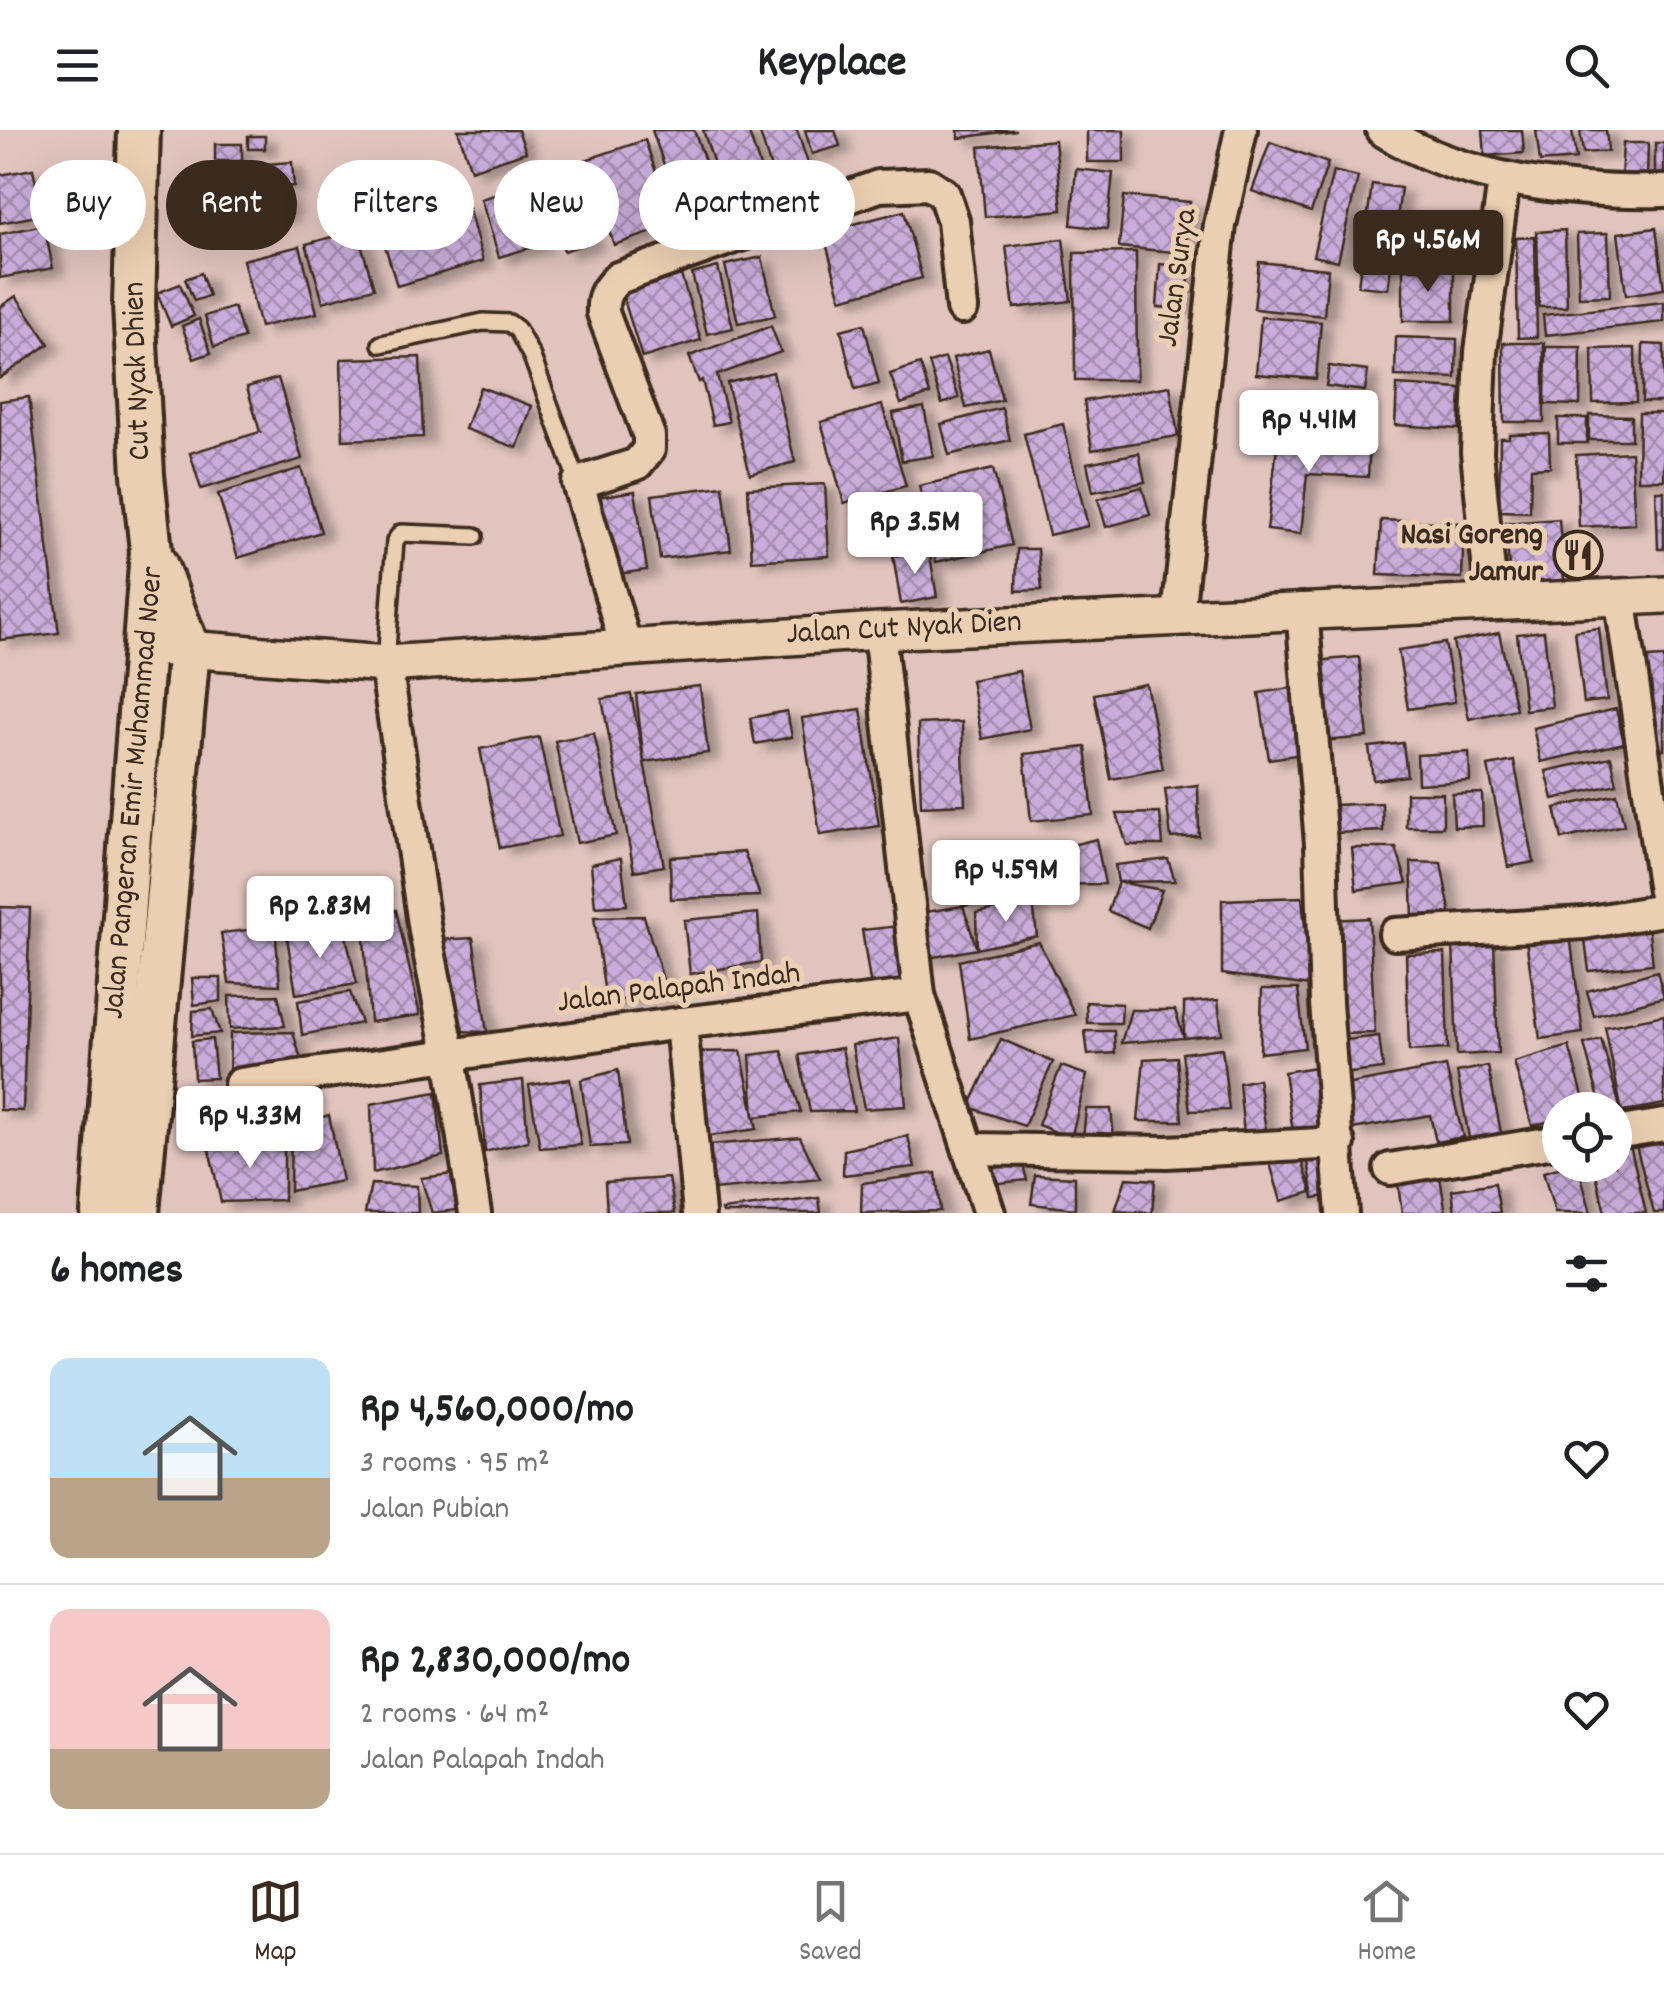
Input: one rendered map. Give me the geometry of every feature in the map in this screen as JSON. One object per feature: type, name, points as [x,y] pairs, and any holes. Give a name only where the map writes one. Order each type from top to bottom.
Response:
[{"type":"main road","name":"Cut Nyak Dhien","points":[[139,130],[134,304],[143,474],[152,551]]},
{"type":"main road","name":"Jalan Pangeran Emir Muhammad Noer","points":[[121,1201],[144,646],[152,551]]},
{"type":"main road","name":"Jalan Pangeran Emir Muhammad Noer","points":[[121,1201],[189,650],[152,551]]},
{"type":"street","name":"Jalan Surya","points":[[1178,615],[1218,244],[1240,130]]},
{"type":"street","points":[[1382,130],[1402,143],[1504,180],[1664,190]]},
{"type":"street","points":[[1492,602],[1477,452],[1481,352],[1504,180]]},
{"type":"street","points":[[626,647],[578,483],[636,464],[649,449],[649,436],[604,313],[602,299],[618,278],[879,186],[929,184],[944,194],[953,220],[962,308]]},
{"type":"street","name":"Jalan Cut Nyak Dien","points":[[144,646],[386,664],[879,630],[1664,595]]},
{"type":"street","points":[[1620,596],[1664,891]]},
{"type":"street","points":[[1302,609],[1342,1213]]},
{"type":"street","points":[[879,630],[918,996],[989,1213]]},
{"type":"street","points":[[386,664],[425,931],[475,1213]]},
{"type":"street","points":[[1395,934],[1584,924],[1664,910]]},
{"type":"street","name":"Jalan Palapah Indah","points":[[240,1084],[681,1023],[918,996]]},
{"type":"street","points":[[681,1023],[699,1213]]},
{"type":"street","points":[[1632,1130],[1664,1125]]},
{"type":"street","points":[[970,1149],[1167,1152],[1339,1143]]},
{"type":"street","points":[[1390,1169],[1542,1145]]},
{"type":"lane","points":[[381,344],[484,322],[509,323],[517,329],[532,357],[578,483]]},
{"type":"lane","points":[[386,664],[394,541],[411,532],[474,536]]},
{"type":"building","points":[[458,130],[518,130],[526,152],[474,169],[474,160],[468,160]]},
{"type":"building","points":[[652,130],[694,130],[705,160],[662,160]]},
{"type":"building","points":[[703,130],[748,130],[758,160],[713,160]]},
{"type":"building","points":[[759,130],[797,130],[807,160],[768,160]]},
{"type":"building","points":[[805,130],[835,130],[840,146],[812,154]]},
{"type":"building","points":[[958,130],[1016,130],[959,138]]},
{"type":"building","points":[[1087,130],[1124,130],[1124,162],[1087,162]]},
{"type":"building","points":[[1483,130],[1522,130],[1524,153],[1485,156]]},
{"type":"building","points":[[1536,130],[1572,130],[1576,159],[1540,162]]},
{"type":"building","points":[[1580,130],[1606,130],[1608,151],[1583,153]]},
{"type":"building","points":[[248,136],[265,136],[265,149],[248,149]]},
{"type":"building","points":[[645,140],[652,160],[639,160],[639,237],[619,243],[619,160],[585,160]]},
{"type":"building","points":[[1055,140],[1062,210],[985,217],[979,147]]},
{"type":"building","points":[[1270,142],[1328,163],[1311,212],[1252,191]]},
{"type":"building","points":[[1623,143],[1648,143],[1647,179],[1621,179]]},
{"type":"building","points":[[1655,143],[1664,143],[1664,181],[1655,181]]},
{"type":"building","points":[[215,144],[242,144],[242,160],[215,160]]},
{"type":"building","points":[[1076,169],[1113,173],[1107,229],[1071,225]]},
{"type":"building","points":[[30,170],[30,217],[0,223],[0,175]]},
{"type":"building","points":[[1333,171],[1358,177],[1338,261],[1313,256]]},
{"type":"building","points":[[1372,184],[1401,188],[1388,289],[1358,286]]},
{"type":"building","points":[[494,195],[494,241],[481,199]]},
{"type":"building","points":[[1124,196],[1190,202],[1185,253],[1119,247]]},
{"type":"building","points":[[904,211],[922,278],[841,299],[828,250],[855,250],[855,224]]},
{"type":"building","points":[[30,228],[30,250],[49,250],[53,268],[0,278],[0,234]]},
{"type":"building","points":[[1656,228],[1664,289],[1626,295],[1618,233]]},
{"type":"building","points":[[474,229],[483,261],[397,286],[386,250],[474,250]]},
{"type":"building","points":[[1565,230],[1567,307],[1539,307],[1537,232]]},
{"type":"building","points":[[1608,233],[1610,296],[1579,297],[1577,234]]},
{"type":"building","points":[[1535,237],[1537,337],[1518,338],[1516,238]]},
{"type":"building","points":[[1063,239],[1071,301],[1014,308],[1006,246]]},
{"type":"building","points":[[317,241],[317,250],[363,250],[374,288],[323,302],[306,244]]},
{"type":"building","points":[[300,246],[317,313],[260,327],[243,260],[297,250]]},
{"type":"building","points":[[497,250],[523,250],[499,257]]},
{"type":"building","points":[[1136,252],[1137,380],[1075,380],[1074,253]]},
{"type":"building","points":[[762,257],[775,316],[738,323],[725,265]]},
{"type":"building","points":[[1259,262],[1328,269],[1324,316],[1254,309]]},
{"type":"building","points":[[1160,264],[1190,267],[1186,309],[1157,307]]},
{"type":"building","points":[[718,267],[733,328],[707,334],[692,274]]},
{"type":"building","points":[[1403,269],[1454,269],[1454,321],[1403,321]]},
{"type":"building","points":[[201,273],[209,296],[194,301],[185,279]]},
{"type":"building","points":[[681,275],[701,340],[642,358],[622,293]]},
{"type":"building","points":[[180,284],[194,316],[171,326],[157,293]]},
{"type":"building","points":[[16,296],[49,344],[0,378],[0,307]]},
{"type":"building","points":[[1664,302],[1664,322],[1545,335],[1543,315]]},
{"type":"building","points":[[234,307],[244,338],[214,347],[205,316]]},
{"type":"building","points":[[1261,317],[1321,322],[1316,379],[1256,374]]},
{"type":"building","points":[[199,319],[211,353],[194,359],[182,326]]},
{"type":"building","points":[[864,324],[879,384],[855,390],[841,330]]},
{"type":"building","points":[[771,326],[781,352],[717,375],[729,422],[713,425],[702,380],[699,382],[689,356]]},
{"type":"building","points":[[1396,337],[1457,339],[1456,378],[1395,376]]},
{"type":"building","points":[[1503,343],[1544,343],[1544,422],[1504,422]]},
{"type":"building","points":[[1643,344],[1664,345],[1664,402],[1642,402]]},
{"type":"building","points":[[1546,347],[1581,347],[1580,405],[1545,404]]},
{"type":"building","points":[[1635,348],[1636,402],[1593,403],[1592,349]]},
{"type":"building","points":[[989,349],[1002,400],[966,408],[953,358]]},
{"type":"building","points":[[420,357],[423,437],[343,440],[341,359]]},
{"type":"building","points":[[945,358],[959,398],[942,404],[929,363]]},
{"type":"building","points":[[920,364],[930,394],[901,404],[890,374]]},
{"type":"building","points":[[1329,366],[1368,371],[1365,391],[1326,386]]},
{"type":"building","points":[[773,372],[795,462],[750,474],[727,383]]},
{"type":"building","points":[[278,378],[302,459],[201,489],[190,453],[260,432],[247,387]]},
{"type":"building","points":[[1397,385],[1461,389],[1459,429],[1395,425]]},
{"type":"building","points":[[1170,386],[1178,436],[1092,450],[1084,401]]},
{"type":"building","points":[[480,387],[532,406],[517,448],[465,429]]},
{"type":"building","points":[[1256,391],[1363,398],[1360,437],[1253,429]]},
{"type":"building","points":[[29,397],[59,633],[0,640],[0,401]]},
{"type":"building","points":[[882,405],[906,486],[844,503],[821,422]]},
{"type":"building","points":[[924,407],[933,456],[902,461],[893,413]]},
{"type":"building","points":[[1002,408],[1010,440],[949,455],[941,424]]},
{"type":"building","points":[[1639,413],[1664,413],[1664,480],[1638,480]]},
{"type":"building","points":[[1589,415],[1631,416],[1631,440],[1589,440]]},
{"type":"building","points":[[1558,418],[1587,418],[1587,443],[1558,443]]},
{"type":"building","points":[[1063,424],[1088,526],[1049,535],[1024,434]]},
{"type":"building","points":[[1549,433],[1550,467],[1531,468],[1530,512],[1499,511],[1500,438],[1509,438],[1509,434]]},
{"type":"building","points":[[1278,438],[1370,444],[1368,477],[1307,474],[1301,534],[1267,530]]},
{"type":"building","points":[[1631,452],[1635,524],[1579,527],[1576,455]]},
{"type":"building","points":[[1139,453],[1145,482],[1093,492],[1087,463]]},
{"type":"building","points":[[301,468],[321,532],[238,558],[218,494]]},
{"type":"building","points":[[993,469],[1012,545],[936,562],[919,486]]},
{"type":"building","points":[[825,484],[829,556],[752,561],[748,488]]},
{"type":"building","points":[[723,486],[731,550],[660,559],[652,495]]},
{"type":"building","points":[[1142,487],[1150,515],[1106,527],[1098,499]]},
{"type":"building","points":[[635,491],[647,570],[609,575],[597,497]]},
{"type":"building","points":[[1656,491],[1664,491],[1664,549],[1658,549]]},
{"type":"building","points":[[1559,519],[1564,581],[1510,584],[1506,523]]},
{"type":"building","points":[[1381,520],[1464,523],[1462,578],[1378,575]]},
{"type":"building","points":[[1017,549],[1038,549],[1042,590],[1016,591]]},
{"type":"building","points":[[929,550],[937,597],[901,604],[893,556]]},
{"type":"building","points":[[1599,628],[1607,700],[1584,703],[1575,631]]},
{"type":"building","points":[[1544,631],[1552,707],[1525,710],[1517,634]]},
{"type":"building","points":[[1499,633],[1516,709],[1469,719],[1453,642]]},
{"type":"building","points":[[1445,643],[1455,702],[1408,709],[1398,650]]},
{"type":"building","points":[[1359,657],[1368,737],[1323,741],[1315,661]]},
{"type":"building","points":[[1664,657],[1664,750],[1650,750],[1647,658]]},
{"type":"building","points":[[1019,671],[1030,729],[982,739],[971,680]]},
{"type":"building","points":[[1146,684],[1163,769],[1111,779],[1094,694]]},
{"type":"building","points":[[700,686],[708,753],[644,762],[636,694]]},
{"type":"building","points":[[1298,687],[1308,753],[1269,759],[1259,693]]},
{"type":"building","points":[[631,694],[664,866],[634,871],[602,699]]},
{"type":"building","points":[[861,709],[879,826],[820,835],[802,718]]},
{"type":"building","points":[[1616,709],[1624,743],[1541,762],[1533,728]]},
{"type":"building","points":[[787,711],[792,737],[755,744],[750,718]]},
{"type":"building","points":[[962,722],[965,804],[921,806],[918,724]]},
{"type":"building","points":[[594,733],[616,835],[577,843],[555,741]]},
{"type":"building","points":[[539,737],[560,836],[500,848],[480,749]]},
{"type":"building","points":[[1403,743],[1407,776],[1373,780],[1369,747]]},
{"type":"building","points":[[1086,747],[1093,815],[1031,821],[1024,754]]},
{"type":"building","points":[[1469,752],[1470,781],[1418,784],[1417,755]]},
{"type":"building","points":[[1611,757],[1617,784],[1553,799],[1546,771]]},
{"type":"building","points":[[1514,761],[1534,862],[1508,867],[1488,766]]},
{"type":"building","points":[[1198,785],[1199,836],[1171,838],[1165,789]]},
{"type":"building","points":[[1406,793],[1443,793],[1443,827],[1406,827]]},
{"type":"building","points":[[1482,793],[1483,826],[1454,827],[1452,794]]},
{"type":"building","points":[[1617,794],[1624,825],[1562,839],[1555,808]]},
{"type":"building","points":[[1382,803],[1383,831],[1334,833],[1333,805]]},
{"type":"building","points":[[1160,813],[1163,845],[1127,845],[1117,814]]},
{"type":"building","points":[[1096,839],[1105,884],[1037,885],[1036,854]]},
{"type":"building","points":[[1352,848],[1396,848],[1407,883],[1356,890]]},
{"type":"building","points":[[744,852],[760,896],[671,899],[670,857]]},
{"type":"building","points":[[621,858],[627,905],[595,907],[591,864]]},
{"type":"building","points":[[1168,859],[1175,881],[1118,882],[1115,865]]},
{"type":"building","points":[[1411,862],[1441,863],[1451,916],[1413,918]]},
{"type":"building","points":[[1026,869],[1030,896],[963,906],[959,881]]},
{"type":"building","points":[[1118,882],[1162,890],[1148,928],[1108,911]]},
{"type":"building","points":[[1302,897],[1311,986],[1222,974],[1222,900]]},
{"type":"building","points":[[1033,902],[1037,936],[977,949],[976,913]]},
{"type":"building","points":[[963,906],[977,949],[923,959],[919,913]]},
{"type":"building","points":[[0,907],[30,908],[23,1111],[0,1110]]},
{"type":"building","points":[[396,910],[420,1015],[370,1022],[362,912]]},
{"type":"building","points":[[758,913],[761,962],[690,974],[684,920]]},
{"type":"building","points":[[644,916],[667,993],[606,1002],[594,917]]},
{"type":"building","points":[[1369,918],[1375,1033],[1336,1034],[1331,920]]},
{"type":"building","points":[[899,926],[908,983],[871,988],[862,930]]},
{"type":"building","points":[[1648,926],[1653,964],[1589,971],[1584,933]]},
{"type":"building","points":[[275,927],[280,985],[229,983],[221,933]]},
{"type":"building","points":[[1569,928],[1583,1033],[1540,1039],[1525,933]]},
{"type":"building","points":[[286,931],[345,932],[357,984],[296,994]]},
{"type":"building","points":[[473,938],[487,1032],[457,1031],[437,940]]},
{"type":"building","points":[[1494,940],[1498,1053],[1457,1055],[1453,942]]},
{"type":"building","points":[[1039,942],[1075,1015],[970,1039],[959,961]]},
{"type":"building","points":[[1445,953],[1448,1049],[1409,1051],[1406,954]]},
{"type":"building","points":[[1657,971],[1664,997],[1594,1016],[1587,991]]},
{"type":"building","points":[[192,978],[221,978],[221,1001],[194,1005]]},
{"type":"building","points":[[1262,989],[1298,989],[1305,1048],[1260,1053]]},
{"type":"building","points":[[350,992],[361,1023],[302,1035],[298,1001]]},
{"type":"building","points":[[278,995],[285,1026],[230,1029],[229,996]]},
{"type":"building","points":[[1218,1000],[1222,1034],[1184,1038],[1184,1003]]},
{"type":"building","points":[[1086,1002],[1122,1004],[1121,1023],[1087,1023]]},
{"type":"building","points":[[212,1009],[220,1033],[192,1036],[193,1011]]},
{"type":"building","points":[[1131,1010],[1175,1010],[1184,1038],[1121,1043]]},
{"type":"building","points":[[1664,1015],[1664,1104],[1632,1110],[1632,1092],[1618,1092],[1605,1027]]},
{"type":"building","points":[[1085,1031],[1114,1031],[1115,1053],[1088,1055]]},
{"type":"building","points":[[293,1032],[304,1070],[229,1078],[230,1033]]},
{"type":"building","points":[[1379,1036],[1383,1069],[1342,1074],[1338,1041]]},
{"type":"building","points":[[899,1038],[906,1106],[864,1109],[852,1045]]},
{"type":"building","points":[[212,1039],[216,1078],[194,1079],[192,1041]]},
{"type":"building","points":[[1001,1039],[1053,1062],[1024,1126],[969,1107]]},
{"type":"building","points":[[1601,1039],[1616,1092],[1597,1092],[1584,1044]]},
{"type":"building","points":[[1569,1046],[1582,1092],[1542,1092],[1542,1123],[1532,1126],[1514,1062]]},
{"type":"building","points":[[842,1048],[854,1111],[810,1112],[799,1055]]},
{"type":"building","points":[[1222,1048],[1229,1110],[1190,1111],[1182,1053]]},
{"type":"building","points":[[741,1051],[757,1129],[703,1137],[694,1052]]},
{"type":"building","points":[[782,1051],[801,1112],[754,1117],[750,1055]]},
{"type":"building","points":[[1177,1057],[1182,1121],[1138,1121],[1144,1059]]},
{"type":"building","points":[[1061,1066],[1087,1075],[1071,1138],[1038,1125]]},
{"type":"building","points":[[1321,1066],[1331,1126],[1293,1132],[1284,1072]]},
{"type":"building","points":[[1446,1066],[1463,1137],[1436,1142],[1430,1115],[1353,1129],[1345,1085]]},
{"type":"building","points":[[1488,1066],[1502,1138],[1470,1143],[1457,1072]]},
{"type":"building","points":[[618,1070],[627,1145],[590,1147],[581,1080]]},
{"type":"building","points":[[570,1079],[581,1145],[540,1148],[529,1085]]},
{"type":"building","points":[[1258,1079],[1266,1130],[1244,1135],[1239,1083]]},
{"type":"building","points":[[523,1080],[528,1141],[485,1152],[480,1085]]},
{"type":"building","points":[[436,1092],[443,1156],[373,1173],[371,1104]]},
{"type":"building","points":[[1086,1109],[1111,1109],[1114,1137],[1083,1138]]},
{"type":"building","points":[[329,1115],[342,1181],[290,1191],[291,1126]]},
{"type":"building","points":[[284,1136],[284,1200],[221,1202],[209,1149]]},
{"type":"building","points":[[908,1136],[915,1167],[843,1175],[844,1150]]},
{"type":"building","points":[[800,1137],[820,1179],[714,1190],[710,1145]]},
{"type":"building","points":[[1664,1139],[1664,1213],[1654,1213],[1636,1146]]},
{"type":"building","points":[[1329,1146],[1337,1194],[1314,1198],[1306,1149]]},
{"type":"building","points":[[1299,1151],[1312,1192],[1281,1201],[1269,1160]]},
{"type":"building","points":[[1632,1154],[1646,1213],[1605,1213],[1598,1182],[1632,1182]]},
{"type":"building","points":[[1021,1158],[1027,1180],[991,1184],[986,1160]]},
{"type":"building","points":[[1439,1171],[1446,1213],[1402,1213],[1397,1177]]},
{"type":"building","points":[[936,1173],[940,1211],[861,1213],[862,1183]]},
{"type":"building","points":[[452,1174],[457,1210],[432,1213],[421,1178]]},
{"type":"building","points":[[1035,1175],[1075,1177],[1075,1209],[1031,1204]]},
{"type":"building","points":[[669,1178],[675,1213],[607,1213],[605,1182]]},
{"type":"building","points":[[1126,1178],[1155,1180],[1152,1213],[1115,1211]]},
{"type":"building","points":[[1546,1182],[1583,1182],[1591,1213],[1555,1213]]},
{"type":"building","points":[[1495,1183],[1500,1213],[1455,1213],[1452,1190]]},
{"type":"building","points":[[371,1184],[417,1186],[418,1213],[365,1213]]},
{"type":"building","points":[[819,1198],[821,1213],[722,1210]]},
{"type":"place","name":"Nasi Goreng Jamur","points":[[1578,555]]}]
